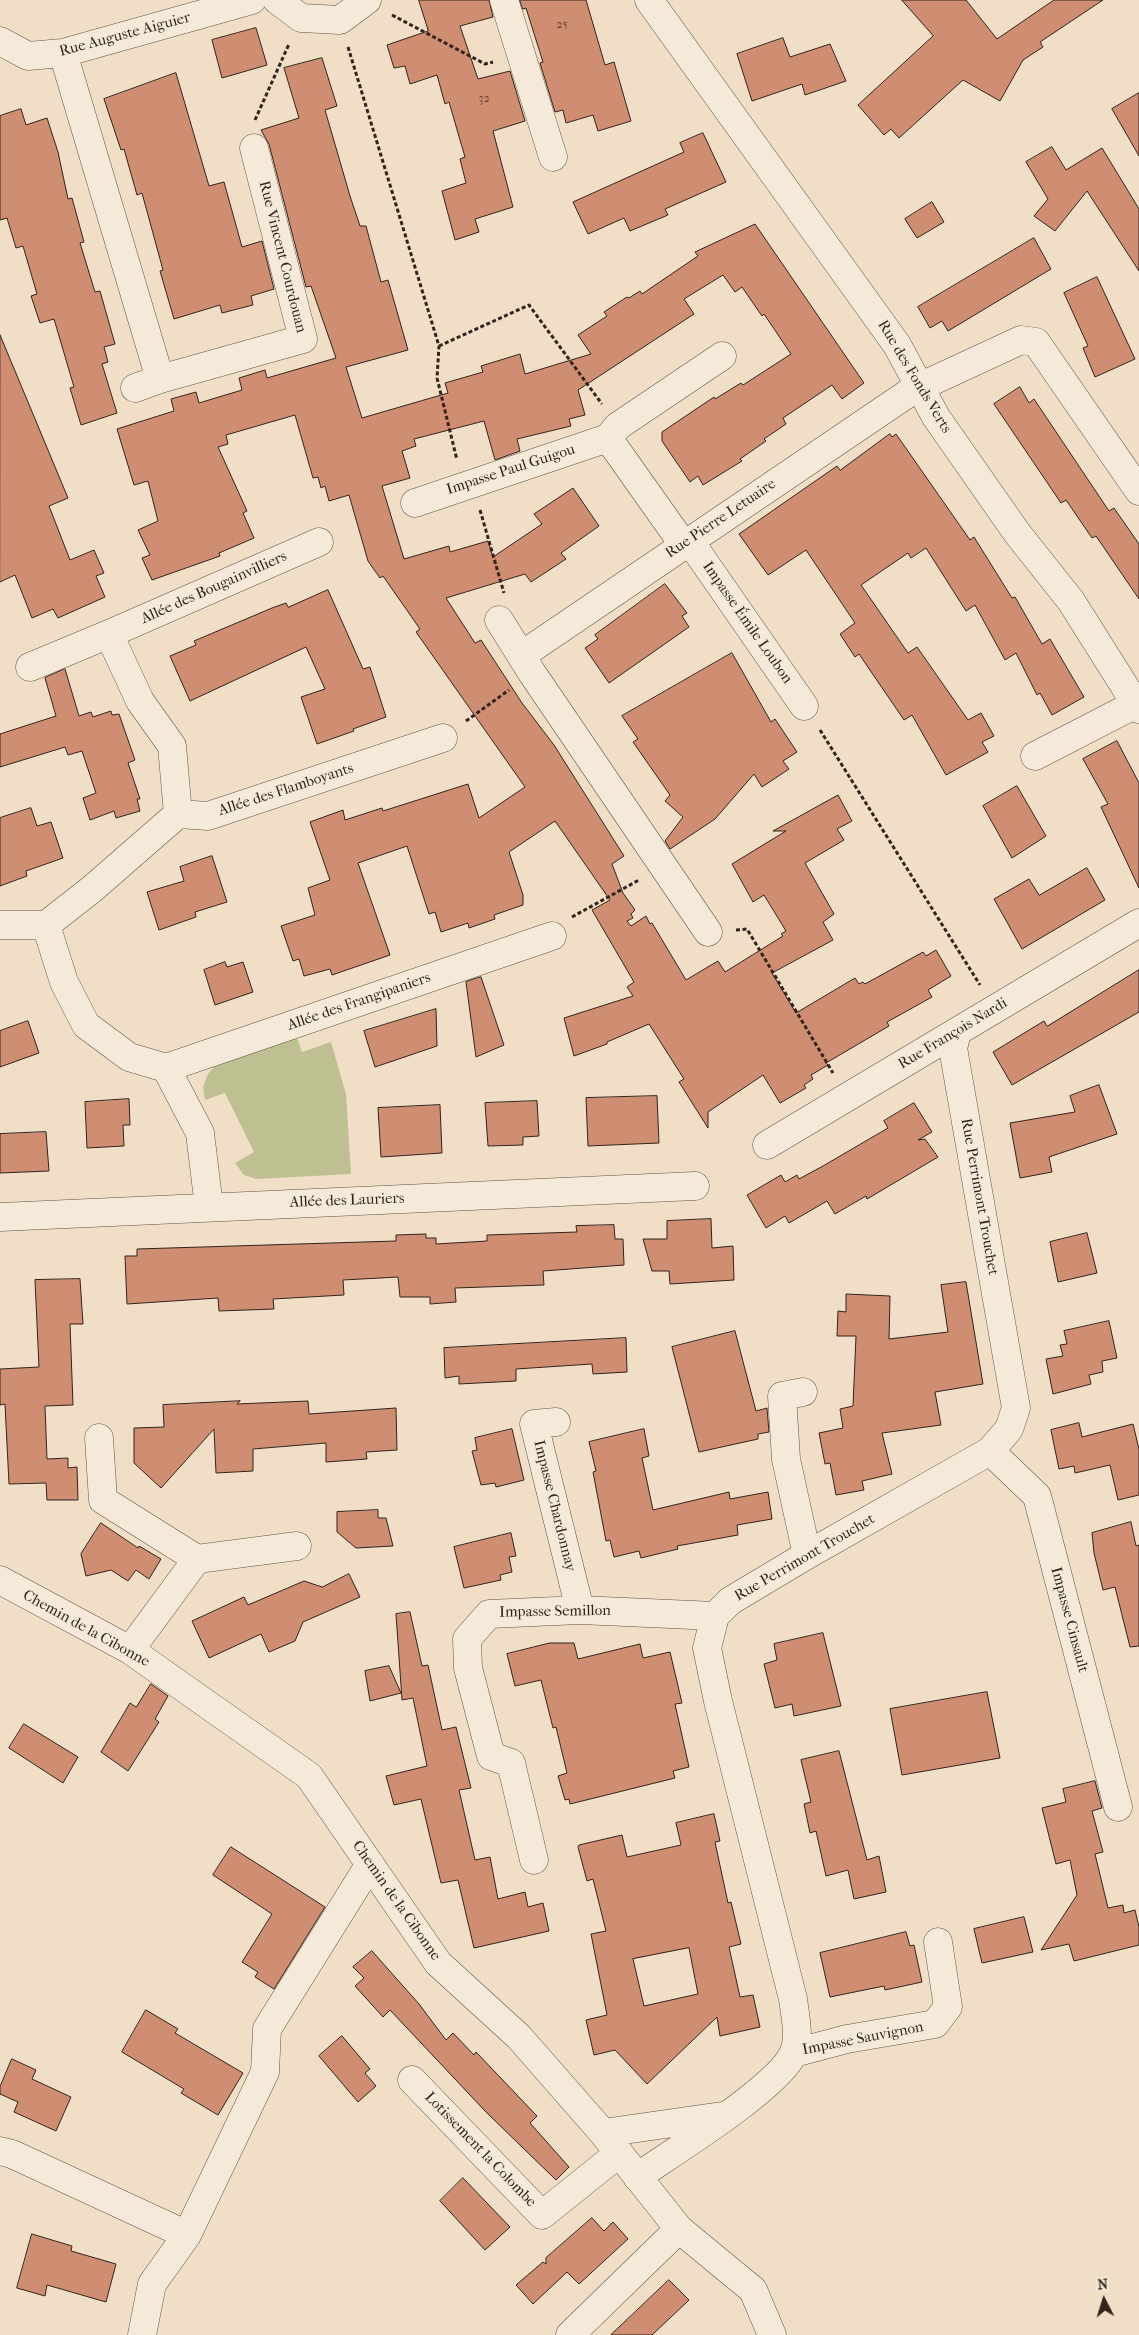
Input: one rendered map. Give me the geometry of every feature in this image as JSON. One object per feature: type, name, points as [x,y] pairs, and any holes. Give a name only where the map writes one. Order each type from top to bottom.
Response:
[{"type":"street","name":"Rue Auguste Aiguier","points":[[0,41],[28,56],[63,53],[252,0]]},
{"type":"street","points":[[277,0],[301,18],[340,20],[367,1]]},
{"type":"street","points":[[504,0],[552,156]]},
{"type":"street","name":"Rue des Fonds Verts","points":[[649,0],[897,344],[936,417],[1016,533],[1071,601],[1138,707]]},
{"type":"street","name":"Rue Vincent Courdouan","points":[[63,53],[147,383],[303,339],[254,148]]},
{"type":"street","name":"Rue Pierre Letuaire","points":[[527,664],[686,542],[921,386],[1021,340],[1036,342],[1139,492]]},
{"type":"street","name":"Impasse Paul Guigou","points":[[415,503],[613,432],[722,356]]},
{"type":"street","name":"Impasse Émile Loubon","points":[[613,432],[686,542],[804,706]]},
{"type":"street","name":"Allée des Bougainvilliers","points":[[30,667],[319,542]]},
{"type":"street","points":[[499,620],[708,932]]},
{"type":"street","points":[[0,925],[46,925],[92,890],[178,814],[172,746],[140,701],[109,634]]},
{"type":"street","points":[[1035,756],[1138,707]]},
{"type":"street","name":"Allée des Flamboyants","points":[[178,814],[208,816],[443,738]]},
{"type":"street","name":"Rue François Nardi","points":[[767,1145],[1139,923]]},
{"type":"street","points":[[46,925],[64,982],[86,1025],[129,1057],[166,1068],[200,1133],[209,1207]]},
{"type":"street","name":"Allée des Frangipaniers","points":[[166,1068],[552,936]]},
{"type":"street","name":"Rue Perrimont Trouchet","points":[[715,1616],[730,1601],[990,1451],[1009,1429],[1016,1408],[953,1048],[957,1033]]},
{"type":"street","name":"Allée des Lauriers","points":[[0,1217],[695,1186]]},
{"type":"street","points":[[802,1392],[782,1396],[786,1459],[807,1555]]},
{"type":"street","name":"Impasse Chardonnay","points":[[556,1422],[534,1424],[580,1610]]},
{"type":"street","points":[[99,1438],[103,1500],[197,1559],[297,1546]]},
{"type":"street","name":"Impasse Cinsault","points":[[990,1451],[1037,1496],[1118,1807]]},
{"type":"street","points":[[130,1650],[197,1559]]},
{"type":"street","name":"Chemin de la Cibonne","points":[[0,1580],[130,1650],[309,1776],[438,1963],[519,2037],[611,2143],[679,2229],[753,2290],[772,2335]]},
{"type":"street","name":"Impasse Semillon","points":[[534,1860],[511,1763],[491,1756],[468,1668],[467,1638],[489,1614],[580,1610],[715,1616]]},
{"type":"street","points":[[637,2177],[728,2115],[777,2075],[794,2052],[796,2031],[793,1999],[718,1701],[708,1648],[715,1616]]},
{"type":"street","points":[[142,2335],[152,2284],[187,2235],[265,2072],[267,2029],[370,1864]]},
{"type":"street","name":"Impasse Sauvignon","points":[[794,2052],[847,2039],[935,2024],[948,2007],[938,1942]]},
{"type":"street","name":"Lotissement la Colombe","points":[[412,2080],[542,2215],[611,2143]]},
{"type":"street","points":[[611,2143],[728,2115]]},
{"type":"street","points":[[0,2151],[12,2154],[187,2235]]},
{"type":"street","points":[[570,2335],[679,2229]]},
{"type":"path","points":[[367,1],[485,64],[520,54]]},
{"type":"path","points":[[254,148],[255,116],[301,18]]},
{"type":"path","points":[[340,20],[439,346],[437,378],[468,484],[508,606],[499,620]]},
{"type":"path","points":[[439,346],[529,305],[613,432]]},
{"type":"path","points":[[443,738],[527,664]]},
{"type":"path","points":[[804,706],[996,1008]]},
{"type":"path","points":[[552,936],[565,922],[663,866]]},
{"type":"path","points":[[708,932],[746,929],[848,1097]]},
{"type":"green space","points":[[296,1035],[302,1052],[331,1042],[346,1094],[351,1174],[256,1179],[244,1175],[235,1163],[254,1152],[225,1093],[205,1100],[203,1087],[208,1074],[218,1062]]},
{"type":"building","points":[[419,0],[489,0],[493,17],[460,26],[478,79],[510,71],[525,121],[493,131],[513,207],[475,219],[479,232],[455,240],[442,191],[466,183],[460,159],[465,157],[449,102],[445,104],[437,75],[410,84],[405,66],[394,68],[387,45],[428,31]]},
{"type":"building","points":[[520,0],[586,0],[605,65],[614,62],[631,121],[598,131],[593,115],[566,123],[563,110],[555,112],[540,63],[543,62],[526,8],[523,9]]},
{"type":"building","points":[[902,0],[966,0],[997,39],[1054,0],[1103,0],[1040,42],[1043,47],[1023,60],[1000,101],[963,80],[899,138],[891,129],[884,135],[858,105],[933,36]]},
{"type":"building","points":[[256,28],[267,65],[222,78],[212,40]]},
{"type":"building","points":[[783,38],[790,57],[830,44],[846,81],[805,95],[802,84],[752,101],[737,54]]},
{"type":"building","points":[[322,58],[337,106],[325,110],[350,196],[360,226],[366,226],[381,282],[388,280],[408,350],[346,367],[362,418],[448,393],[445,383],[483,372],[481,366],[520,354],[525,374],[591,354],[578,335],[607,316],[604,312],[627,297],[629,298],[640,291],[642,294],[698,256],[695,252],[755,224],[864,383],[842,399],[832,385],[783,418],[786,424],[740,459],[742,461],[703,485],[698,476],[690,482],[662,441],[662,432],[714,397],[715,399],[741,383],[743,385],[791,354],[764,314],[762,316],[742,287],[735,292],[723,275],[684,299],[694,314],[578,390],[585,415],[569,419],[571,426],[517,439],[520,451],[495,460],[484,421],[414,439],[416,446],[402,451],[410,478],[382,486],[404,559],[449,546],[450,552],[488,541],[493,557],[542,524],[534,514],[573,488],[599,526],[561,553],[566,559],[531,582],[525,574],[446,598],[475,643],[481,640],[522,703],[554,745],[624,856],[612,864],[623,893],[635,910],[631,914],[633,918],[627,921],[631,926],[646,916],[686,980],[718,961],[725,972],[783,936],[781,934],[786,931],[764,895],[753,902],[732,864],[786,831],[773,831],[838,795],[852,821],[837,829],[844,840],[805,863],[834,914],[823,922],[833,940],[772,973],[796,1013],[855,978],[859,984],[863,982],[865,984],[923,952],[926,956],[936,950],[951,976],[928,990],[932,997],[887,1022],[889,1026],[826,1063],[828,1065],[811,1075],[813,1079],[804,1085],[806,1088],[780,1103],[763,1075],[708,1112],[708,1128],[679,1082],[684,1079],[649,1024],[607,1042],[607,1044],[574,1056],[564,1018],[633,996],[627,987],[634,982],[592,910],[610,900],[555,821],[509,852],[523,895],[523,905],[494,915],[495,919],[469,928],[468,923],[441,932],[435,912],[429,914],[407,846],[358,863],[390,955],[332,975],[330,969],[304,976],[299,959],[293,961],[281,926],[315,915],[308,888],[330,880],[310,822],[343,810],[345,820],[382,808],[383,811],[468,784],[479,818],[525,787],[416,632],[420,629],[383,576],[380,578],[368,561],[349,495],[329,501],[325,486],[321,488],[318,477],[313,478],[295,415],[226,435],[228,444],[218,447],[247,511],[243,513],[254,538],[219,553],[220,556],[152,580],[142,558],[150,555],[138,530],[158,521],[148,481],[134,485],[117,429],[174,411],[171,399],[196,392],[199,403],[242,390],[239,378],[265,370],[267,378],[336,358],[311,286],[306,287],[269,144],[261,130],[299,118],[284,68]]},
{"type":"building","points":[[176,73],[209,186],[224,182],[242,247],[262,241],[274,289],[251,296],[253,305],[222,313],[220,305],[174,319],[160,271],[163,270],[142,193],[137,195],[124,149],[121,150],[104,99]]},
{"type":"building","points":[[1139,93],[1139,156],[1112,109]]},
{"type":"building","points":[[21,109],[26,125],[47,118],[58,152],[68,199],[72,198],[84,242],[80,243],[95,292],[100,291],[115,344],[104,347],[108,362],[102,364],[117,413],[81,425],[70,388],[74,387],[54,319],[40,323],[31,296],[37,294],[23,246],[16,248],[7,218],[0,220],[0,116]]},
{"type":"building","points":[[703,133],[726,182],[665,209],[668,215],[630,231],[624,218],[588,234],[573,202],[684,152],[680,143]]},
{"type":"building","points":[[1052,147],[1066,170],[1102,148],[1139,209],[1139,271],[1087,191],[1055,231],[1034,216],[1048,199],[1026,162]]},
{"type":"building","points":[[932,202],[944,222],[917,238],[905,219]]},
{"type":"building","points":[[1034,238],[1051,269],[948,331],[942,321],[930,328],[918,307]]},
{"type":"building","points":[[1097,277],[1135,359],[1095,377],[1083,348],[1088,346],[1064,293]]},
{"type":"building","points":[[0,335],[68,498],[49,506],[70,560],[94,550],[104,573],[96,576],[105,597],[58,618],[53,609],[32,618],[15,575],[0,582]]},
{"type":"building","points":[[1020,387],[1029,403],[1034,399],[1109,511],[1114,508],[1139,544],[1139,599],[1096,536],[1092,538],[1066,500],[1061,503],[994,404]]},
{"type":"building","points":[[890,434],[892,437],[896,434],[970,540],[974,537],[1012,598],[1015,597],[1042,644],[1050,639],[1084,697],[1052,715],[1040,693],[1037,695],[1016,653],[1005,660],[975,605],[966,611],[926,548],[911,558],[908,553],[861,585],[908,653],[917,647],[968,720],[981,713],[994,736],[982,742],[988,752],[946,775],[912,715],[904,720],[859,654],[855,657],[840,634],[855,623],[806,550],[768,575],[739,534],[837,466],[840,470]]},
{"type":"building","points":[[665,584],[687,613],[682,616],[689,627],[609,683],[585,648],[598,639],[595,635]]},
{"type":"building","points":[[328,590],[363,669],[370,667],[386,717],[317,744],[301,697],[325,689],[306,647],[190,701],[170,656],[196,645],[194,641],[272,608],[286,603],[288,607]]},
{"type":"building","points":[[732,653],[771,722],[775,719],[797,752],[783,761],[789,769],[762,787],[754,774],[715,819],[670,849],[665,841],[683,817],[665,801],[670,795],[633,742],[638,739],[622,716]]},
{"type":"building","points":[[65,669],[79,716],[91,712],[93,717],[111,711],[112,715],[119,714],[135,760],[128,763],[140,799],[137,799],[140,811],[116,818],[114,811],[90,820],[83,798],[96,793],[82,751],[68,755],[65,747],[0,767],[0,734],[56,716],[45,678]]},
{"type":"building","points":[[1117,741],[1139,783],[1139,888],[1101,807],[1108,804],[1083,759]]},
{"type":"building","points":[[1017,786],[1046,836],[1012,858],[983,806]]},
{"type":"building","points":[[31,808],[37,826],[51,822],[63,858],[26,871],[27,876],[0,886],[0,818]]},
{"type":"building","points":[[212,856],[227,902],[195,912],[196,917],[159,930],[147,892],[184,881],[180,867]]},
{"type":"building","points":[[1087,868],[1105,900],[1022,949],[994,899],[1029,879],[1039,895]]},
{"type":"building","points":[[225,962],[227,967],[243,962],[253,992],[215,1005],[204,970]]},
{"type":"building","points":[[1139,970],[1139,1012],[1012,1085],[993,1052],[1044,1021],[1047,1026]]},
{"type":"building","points":[[481,977],[504,1045],[476,1057],[466,982]]},
{"type":"building","points":[[436,1009],[437,1046],[375,1067],[364,1031]]},
{"type":"building","points":[[28,1021],[39,1053],[0,1067],[0,1031]]},
{"type":"building","points":[[1099,1085],[1117,1134],[1049,1157],[1052,1172],[1020,1178],[1010,1123],[1075,1112],[1070,1096]]},
{"type":"building","points":[[657,1096],[659,1143],[588,1146],[586,1098]]},
{"type":"building","points":[[129,1099],[130,1125],[123,1125],[124,1146],[87,1148],[85,1102]]},
{"type":"building","points":[[537,1101],[539,1136],[523,1137],[523,1145],[488,1146],[485,1103]]},
{"type":"building","points":[[914,1103],[932,1132],[918,1140],[925,1139],[938,1157],[867,1199],[866,1196],[835,1214],[827,1201],[789,1223],[785,1216],[766,1228],[747,1195],[781,1175],[785,1182],[797,1175],[799,1179],[823,1166],[888,1128],[884,1121]]},
{"type":"building","points":[[440,1105],[442,1153],[381,1157],[378,1108]]},
{"type":"building","points":[[46,1132],[49,1171],[0,1173],[0,1134]]},
{"type":"building","points":[[711,1219],[712,1248],[733,1246],[734,1280],[670,1284],[669,1271],[652,1271],[643,1239],[667,1239],[667,1221]]},
{"type":"building","points":[[614,1225],[615,1239],[623,1239],[624,1265],[543,1271],[544,1285],[455,1288],[456,1302],[430,1304],[430,1297],[400,1297],[398,1277],[343,1280],[344,1295],[273,1299],[274,1309],[219,1311],[218,1298],[127,1304],[125,1256],[137,1256],[137,1249],[396,1241],[396,1235],[426,1234],[426,1238],[436,1238],[436,1244],[487,1241],[487,1235],[577,1232],[576,1226]]},
{"type":"building","points":[[1087,1233],[1097,1273],[1058,1282],[1050,1242]]},
{"type":"building","points":[[80,1279],[83,1324],[70,1324],[73,1405],[45,1406],[47,1459],[68,1458],[68,1468],[77,1467],[78,1500],[47,1500],[46,1483],[9,1484],[5,1404],[0,1405],[0,1369],[39,1367],[35,1280]]},
{"type":"building","points":[[966,1282],[983,1384],[935,1392],[941,1425],[882,1433],[892,1474],[862,1481],[864,1490],[836,1495],[830,1463],[825,1464],[819,1433],[843,1428],[840,1409],[853,1406],[856,1336],[837,1336],[838,1311],[846,1312],[846,1294],[890,1296],[889,1339],[948,1332],[941,1285]]},
{"type":"building","points":[[1109,1321],[1117,1358],[1102,1361],[1103,1372],[1089,1375],[1091,1384],[1053,1394],[1046,1359],[1063,1356],[1060,1345],[1067,1344],[1064,1331]]},
{"type":"building","points":[[735,1331],[756,1411],[767,1408],[769,1432],[758,1434],[758,1439],[699,1452],[672,1347]]},
{"type":"building","points":[[626,1338],[627,1372],[593,1374],[592,1364],[516,1369],[516,1381],[459,1384],[459,1376],[445,1378],[444,1348]]},
{"type":"building","points":[[240,1401],[237,1404],[308,1401],[309,1414],[396,1408],[397,1450],[366,1452],[367,1459],[326,1462],[326,1443],[253,1449],[253,1471],[216,1473],[214,1429],[161,1488],[134,1463],[134,1428],[164,1427],[163,1405]]},
{"type":"building","points":[[1079,1423],[1082,1437],[1133,1424],[1139,1449],[1139,1495],[1118,1500],[1110,1465],[1075,1473],[1074,1466],[1059,1469],[1051,1430]]},
{"type":"building","points":[[512,1429],[524,1480],[496,1487],[495,1483],[481,1485],[472,1451],[477,1450],[475,1438]]},
{"type":"building","points":[[644,1429],[649,1456],[642,1458],[653,1510],[729,1492],[730,1499],[768,1492],[772,1519],[737,1525],[738,1535],[677,1546],[678,1549],[641,1558],[639,1551],[614,1557],[610,1540],[606,1541],[593,1472],[596,1471],[589,1442]]},
{"type":"building","points":[[378,1510],[378,1518],[386,1518],[393,1546],[356,1548],[337,1532],[337,1512]]},
{"type":"building","points":[[1131,1522],[1136,1546],[1139,1545],[1139,1646],[1130,1647],[1115,1587],[1103,1590],[1094,1553],[1092,1533]]},
{"type":"building","points":[[101,1523],[138,1548],[139,1546],[161,1559],[149,1579],[136,1570],[128,1581],[111,1570],[86,1576],[81,1554]]},
{"type":"building","points":[[511,1533],[516,1556],[509,1557],[512,1572],[500,1575],[501,1580],[464,1588],[454,1547]]},
{"type":"building","points":[[349,1574],[360,1597],[303,1622],[295,1641],[269,1652],[261,1634],[209,1658],[192,1621],[244,1597],[248,1605],[304,1581],[322,1587]]},
{"type":"building","points":[[410,1612],[422,1666],[428,1665],[442,1730],[456,1727],[471,1788],[459,1790],[475,1860],[490,1857],[498,1899],[525,1892],[528,1907],[543,1903],[549,1931],[474,1948],[458,1880],[441,1883],[421,1799],[394,1805],[386,1776],[427,1766],[413,1698],[402,1700],[396,1614]]},
{"type":"building","points":[[823,1633],[841,1706],[794,1716],[792,1704],[775,1708],[764,1664],[777,1660],[774,1644]]},
{"type":"building","points":[[550,1643],[574,1643],[578,1659],[640,1644],[643,1658],[670,1652],[682,1703],[675,1704],[689,1767],[673,1771],[675,1778],[570,1804],[569,1799],[565,1800],[558,1776],[567,1773],[556,1727],[553,1728],[541,1680],[515,1686],[507,1654]]},
{"type":"building","points":[[389,1666],[401,1693],[370,1701],[365,1671]]},
{"type":"building","points":[[151,1684],[168,1696],[155,1719],[159,1722],[128,1771],[101,1752],[130,1703],[136,1707]]},
{"type":"building","points":[[987,1692],[1000,1758],[902,1775],[890,1709]]},
{"type":"building","points":[[24,1724],[78,1757],[63,1783],[9,1748]]},
{"type":"building","points":[[839,1751],[867,1860],[879,1856],[886,1892],[854,1899],[848,1870],[826,1876],[816,1831],[810,1833],[804,1804],[811,1802],[801,1760]]},
{"type":"building","points":[[1095,1781],[1102,1808],[1092,1811],[1103,1852],[1095,1854],[1108,1908],[1123,1905],[1124,1913],[1135,1910],[1139,1927],[1139,1945],[1074,1961],[1069,1944],[1041,1950],[1077,1895],[1070,1860],[1056,1864],[1042,1808],[1066,1802],[1063,1789]]},
{"type":"building","points":[[714,1814],[720,1841],[715,1842],[728,1903],[731,1902],[741,1944],[729,1947],[740,1997],[753,1995],[760,2027],[720,2036],[717,2017],[647,2084],[615,2050],[594,2055],[586,2020],[607,2015],[591,1934],[606,1931],[593,1879],[587,1881],[578,1847],[579,1845],[622,1835],[627,1857],[681,1845],[676,1823]],"holes":[[[689,1948],[698,1994],[644,2006],[633,1959]]]},
{"type":"building","points":[[231,1847],[325,1907],[274,1989],[255,1977],[258,1972],[242,1962],[272,1914],[213,1875]]},
{"type":"building","points":[[1024,1917],[1033,1952],[982,1963],[974,1929]]},
{"type":"building","points":[[906,1932],[910,1946],[914,1945],[922,1982],[885,1990],[884,1986],[830,1997],[820,1953]]},
{"type":"building","points":[[372,1951],[419,2004],[446,2040],[453,2033],[474,2055],[476,2052],[537,2116],[530,2123],[569,2167],[556,2180],[486,2112],[390,2010],[383,2017],[355,1986],[364,1978],[353,1967]]},
{"type":"building","points":[[146,2010],[178,2029],[175,2033],[243,2073],[218,2115],[181,2093],[184,2089],[122,2052]]},
{"type":"building","points":[[342,2036],[370,2069],[365,2073],[376,2086],[358,2102],[319,2056]]},
{"type":"building","points":[[12,2059],[36,2070],[32,2079],[71,2097],[56,2131],[14,2112],[18,2102],[0,2094],[0,2087]]},
{"type":"building","points":[[463,2178],[510,2227],[485,2250],[440,2201]]},
{"type":"building","points":[[592,2218],[604,2231],[613,2222],[628,2239],[579,2284],[567,2272],[533,2304],[516,2285],[543,2262],[546,2264],[546,2258]]},
{"type":"building","points":[[32,2234],[72,2246],[71,2251],[116,2264],[106,2302],[47,2285],[45,2296],[17,2288]]},
{"type":"building","points":[[669,2280],[689,2300],[652,2335],[611,2335]]}]
